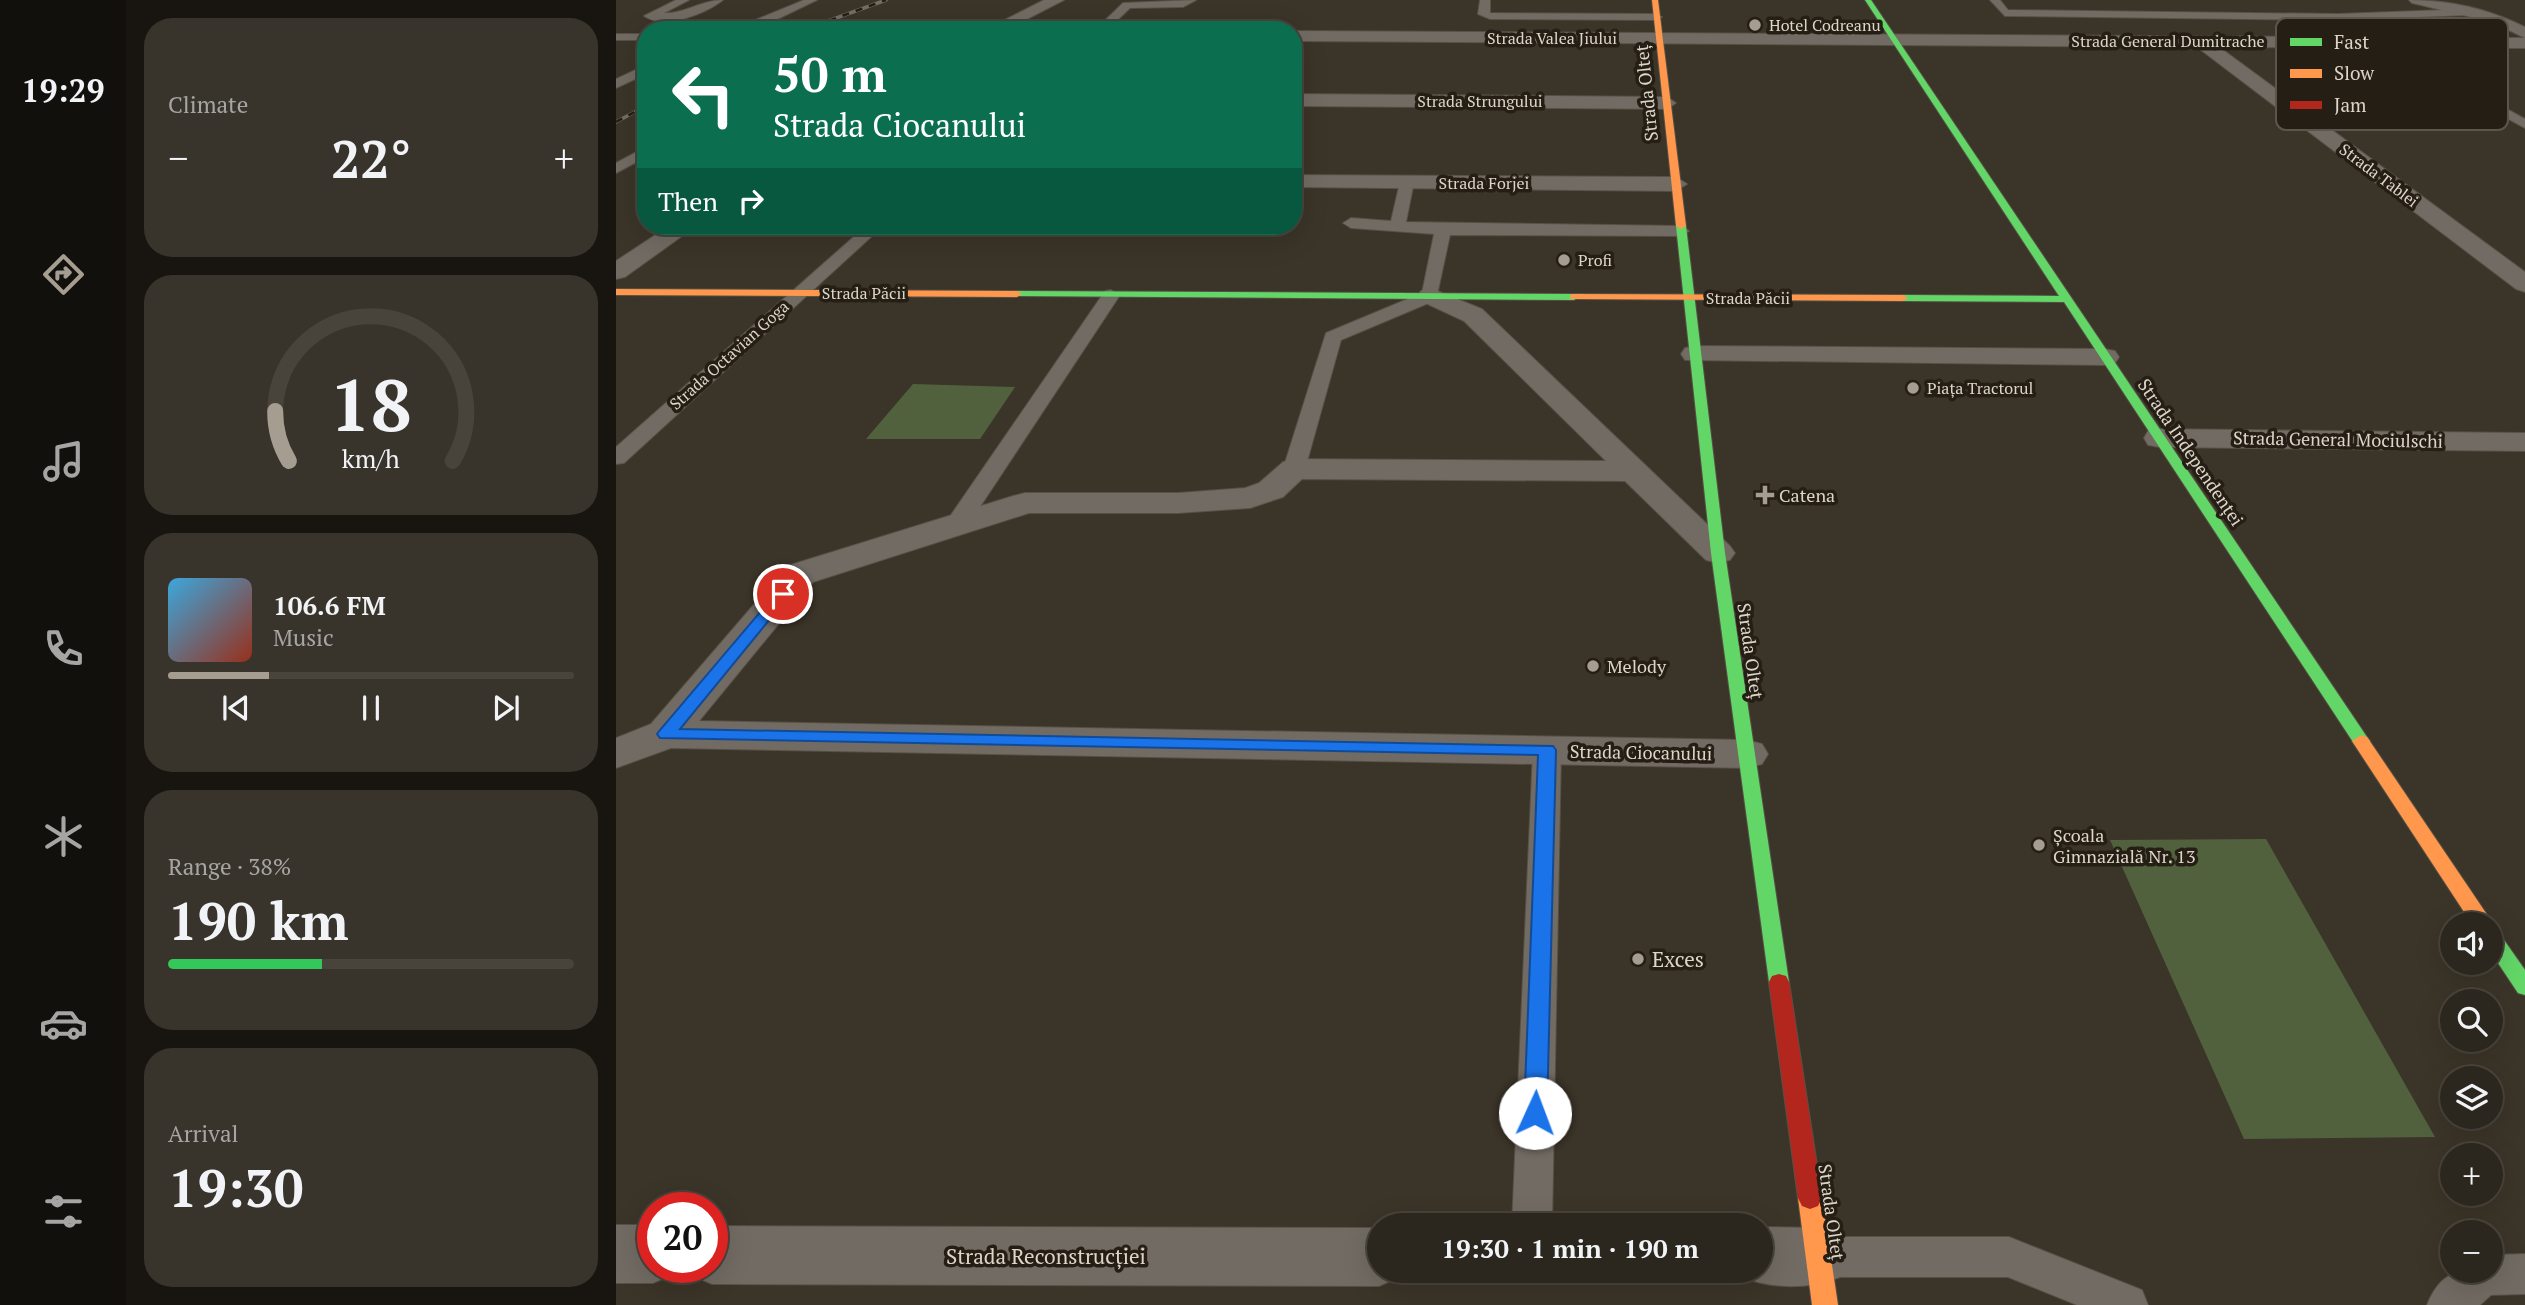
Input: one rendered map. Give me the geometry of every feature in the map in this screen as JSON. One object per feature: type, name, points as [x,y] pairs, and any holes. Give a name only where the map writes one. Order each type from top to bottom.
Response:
[{"type":"street","points":[[1012,21],[1056,0]]},
{"type":"street","name":"Strada Olteț","points":[[1656,0],[1718,553],[1822,1281]]},
{"type":"street","name":"Strada Independenței","points":[[1868,0],[2475,912]]},
{"type":"street","points":[[2417,0],[2493,18]]},
{"type":"street","points":[[2508,24],[2525,33]]},
{"type":"street","name":"Strada Valea Jiului","points":[[1302,36],[1894,41]]},
{"type":"street","name":"Strada General Dumitrache","points":[[1894,41],[2276,41]]},
{"type":"street","name":"Strada Tablei","points":[[2200,41],[2276,98]]},
{"type":"street","name":"Strada Strungului","points":[[1302,100],[1667,103]]},
{"type":"street","name":"Strada Tablei","points":[[2319,130],[2525,284]]},
{"type":"street","name":"Strada Forjei","points":[[1302,181],[1676,184]]},
{"type":"street","points":[[616,272],[671,235]]},
{"type":"street","name":"Strada Păcii","points":[[616,292],[2067,299]]},
{"type":"street","points":[[1430,296],[1474,315],[1718,553]]},
{"type":"street","points":[[1695,354],[2105,357]]},
{"type":"street","name":"Strada General Mociulschi","points":[[2159,438],[2523,444]]},
{"type":"street","points":[[666,734],[800,574],[954,528],[1025,503],[1178,503],[1250,498],[1271,490],[1294,469],[1633,471]]},
{"type":"street","name":"Strada Ciocanului","points":[[616,754],[666,734],[1747,754]]},
{"type":"street","points":[[2503,954],[2525,987]]},
{"type":"street","points":[[616,1254],[637,1254]]},
{"type":"street","name":"Strada Reconstrucției","points":[[728,1255],[1367,1257]]},
{"type":"street","points":[[1773,1261],[1822,1281]]},
{"type":"lane","points":[[684,0],[649,16],[689,15],[718,0]]},
{"type":"lane","points":[[766,21],[812,0]]},
{"type":"lane","points":[[1110,21],[1127,5],[1183,4],[1191,0]]},
{"type":"lane","points":[[1485,0],[1483,14],[1490,16],[1657,17]]},
{"type":"lane","points":[[1549,17],[1552,0]]},
{"type":"lane","points":[[1995,0],[2005,13],[2338,17],[2471,12]]},
{"type":"lane","points":[[2071,0],[2116,41]]},
{"type":"lane","points":[[616,37],[637,37]]},
{"type":"lane","points":[[616,84],[637,74]]},
{"type":"lane","points":[[2508,114],[2525,124]]},
{"type":"lane","points":[[616,169],[637,156]]},
{"type":"lane","points":[[1397,228],[1407,182]]},
{"type":"lane","points":[[1351,223],[1443,230],[1681,230]]},
{"type":"lane","points":[[1430,296],[1443,230]]},
{"type":"lane","name":"Strada Octavian Goga","points":[[616,457],[864,235]]},
{"type":"lane","points":[[954,528],[1111,295]]},
{"type":"lane","name":"Strada Păcii","points":[[1294,469],[1334,337],[1430,296]]},
{"type":"lane","points":[[1532,1213],[1547,750]]},
{"type":"lane","points":[[1822,1281],[2009,1257],[2127,1305]]},
{"type":"lane","points":[[2448,1305],[2483,1275],[2525,1274]]},
{"type":"green space","points":[[913,384],[1015,387],[980,439],[866,439]]},
{"type":"green space","points":[[2266,839],[2435,1137],[2244,1139],[2110,840]]},
{"type":"railway","points":[[828,21],[886,0]]},
{"type":"railway","points":[[616,122],[637,111]]},
{"type":"traffic: fast","points":[[1868,0],[2361,741]]},
{"type":"traffic: fast","points":[[1681,226],[1718,553],[1779,982]]},
{"type":"traffic: fast","points":[[1017,294],[1574,297]]},
{"type":"traffic: fast","points":[[1903,298],[2067,299]]},
{"type":"traffic: fast","points":[[2503,954],[2525,987]]},
{"type":"traffic: slow","points":[[1655,0],[1681,226]]},
{"type":"traffic: slow","points":[[616,292],[1017,294]]},
{"type":"traffic: slow","points":[[1574,297],[1903,298]]},
{"type":"traffic: slow","points":[[2361,741],[2475,912]]},
{"type":"traffic: slow","points":[[1810,1198],[1825,1305]]},
{"type":"traffic: jam","points":[[1779,982],[1810,1198]]},
{"type":"place","name":"Hotel Codreanu","points":[[1755,25]]},
{"type":"place","name":"Profi","points":[[1564,260]]},
{"type":"place","name":"Piața Tractorul","points":[[1913,388]]},
{"type":"place","name":"Catena","points":[[1765,495]]},
{"type":"place","name":"Melody","points":[[1593,666]]},
{"type":"place","name":"Școala Gimnazială Nr. 13","points":[[2039,845]]},
{"type":"place","name":"Exces","points":[[1638,959]]},
{"type":"route","points":[[783,594],[666,734],[1547,750],[1535,1113]]}]
